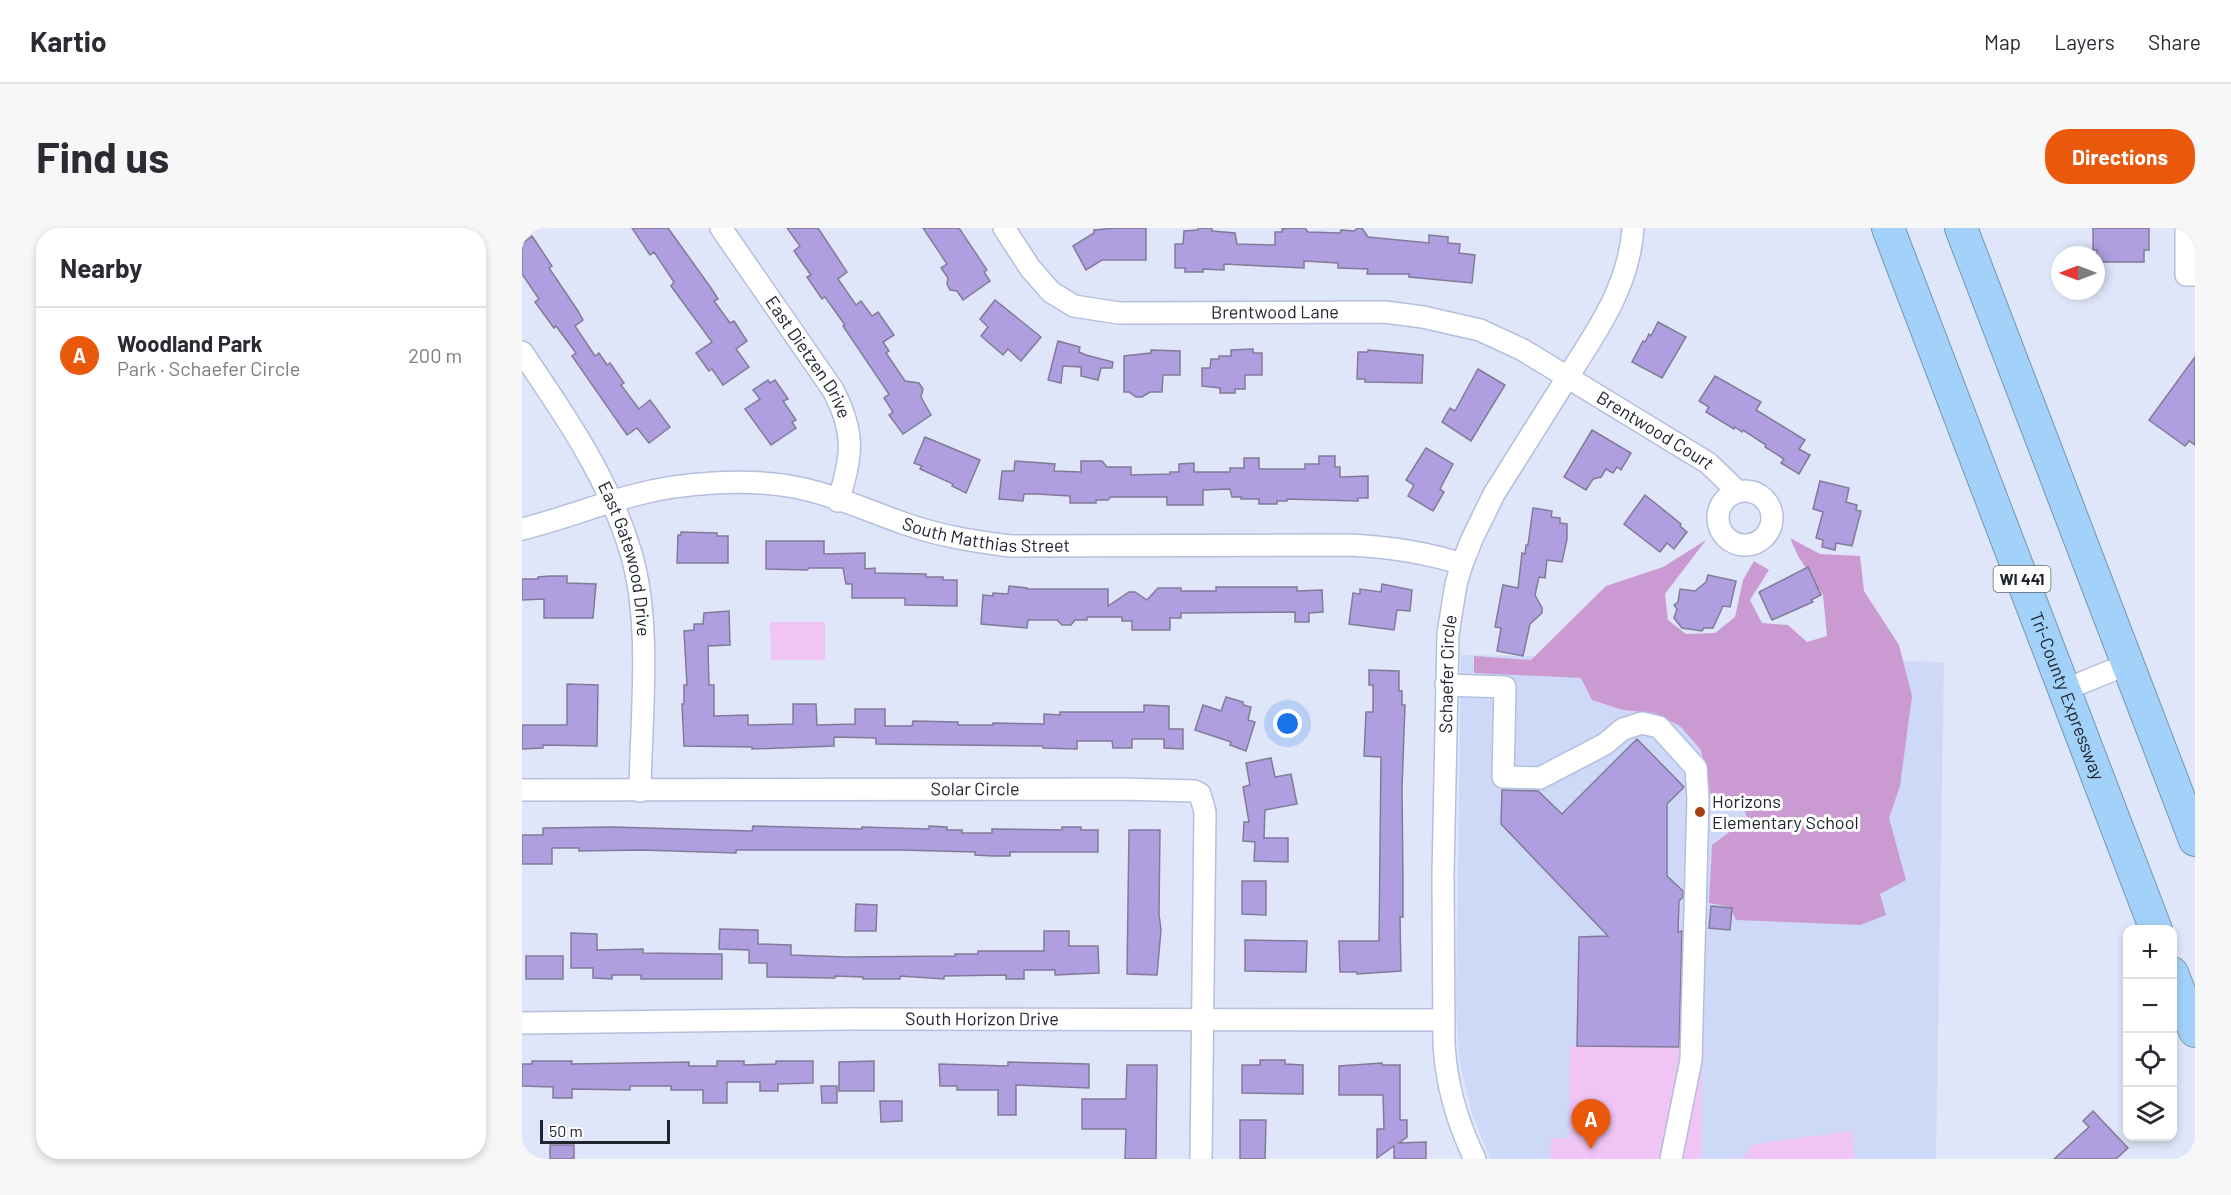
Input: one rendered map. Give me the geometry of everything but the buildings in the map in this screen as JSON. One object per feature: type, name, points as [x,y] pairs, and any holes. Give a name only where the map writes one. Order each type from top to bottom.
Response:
[{"type":"highway","name":"Tri-County Expressway","points":[[1888,228],[2154,925]]},
{"type":"highway","points":[[1961,228],[2195,840]]},
{"type":"highway","points":[[2174,979],[2195,1031]]},
{"type":"street","name":"East Dietzen Drive","points":[[721,228],[826,380],[842,407],[847,421],[849,459],[838,501]]},
{"type":"street","name":"Brentwood Lane","points":[[1004,228],[1030,268],[1051,292],[1074,306],[1119,313],[1385,312],[1423,317],[1480,330],[1523,350],[1568,377]]},
{"type":"street","name":"Schaefer Circle","points":[[1475,1159],[1451,1093],[1445,1062],[1443,1020],[1446,686],[1451,609],[1462,564],[1494,494],[1593,338],[1615,298],[1626,266],[1633,228]]},
{"type":"street","points":[[2186,228],[2186,275],[2195,275]]},
{"type":"street","name":"East Gatewood Drive","points":[[522,352],[580,441],[611,502],[631,554],[641,620],[640,790]]},
{"type":"street","name":"Brentwood Court","points":[[1568,377],[1708,463],[1737,491]]},
{"type":"street","name":"South Matthias Street","points":[[522,529],[663,489],[702,484],[751,483],[803,489],[957,539],[1010,546],[1359,546],[1415,552],[1462,564]]},
{"type":"street","points":[[2064,690],[2128,664]]},
{"type":"street","points":[[1446,686],[1504,687],[1503,777],[1540,778],[1605,744],[1623,729],[1642,723],[1659,727],[1696,768],[1698,799],[1691,1060],[1671,1159]]},
{"type":"street","name":"Solar Circle","points":[[522,790],[1121,789],[1194,791],[1200,795],[1205,812],[1202,1020]]},
{"type":"street","name":"South Horizon Drive","points":[[522,1023],[850,1019],[1443,1020]]},
{"type":"street","points":[[1201,1159],[1202,1020]]},
{"type":"shaded area","points":[[1790,538],[1820,554],[1860,556],[1864,591],[1899,645],[1912,696],[1900,786],[1889,818],[1906,880],[1880,894],[1886,915],[1860,925],[1736,920],[1730,907],[1709,903],[1712,845],[1747,819],[1744,806],[1713,806],[1701,750],[1680,726],[1654,713],[1623,710],[1592,700],[1581,678],[1474,673],[1474,656],[1531,660],[1606,586],[1663,567],[1706,540],[1665,594],[1668,620],[1686,634],[1715,633],[1735,617],[1743,580],[1754,561],[1769,570],[1750,600],[1762,623],[1788,625],[1807,642],[1827,636],[1823,595],[1798,556]]},
{"type":"shaded area","points":[[770,622],[825,622],[825,660],[771,660]]},
{"type":"shaded area","name":"Horizons Elementary School","points":[[1461,655],[1944,662],[1936,1159],[1490,1159],[1471,1111],[1459,1058],[1456,1003]]},
{"type":"shaded area","points":[[1570,1046],[1705,1048],[1702,1066],[1701,1157],[1697,1159],[1551,1159],[1551,1138],[1569,1138]]},
{"type":"shaded area","points":[[1852,1131],[1855,1159],[1742,1159],[1753,1144]]},
{"type":"place","name":"Horizons Elementary School","points":[[1700,812]]},
{"type":"place","name":"Woodland Park","points":[[1591,1149]]}]
